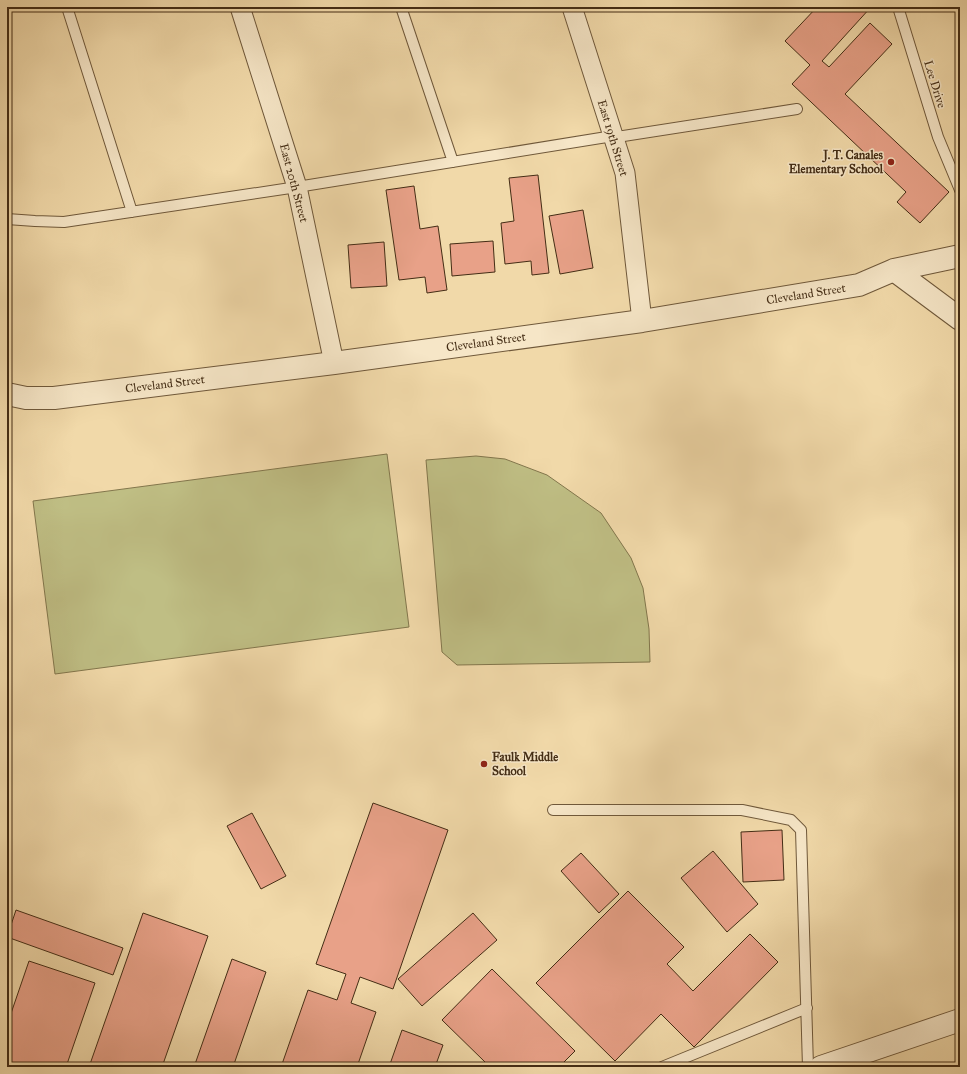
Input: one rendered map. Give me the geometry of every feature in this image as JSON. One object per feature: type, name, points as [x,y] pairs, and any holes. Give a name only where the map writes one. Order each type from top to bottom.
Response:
[{"type":"street","name":"East 20th Street","points":[[240,7],[297,187],[334,363]]},
{"type":"street","name":"East 19th Street","points":[[572,7],[625,173],[642,321]]},
{"type":"street","name":"Cleveland Street","points":[[7,394],[26,398],[54,398],[334,363],[642,321],[859,285],[894,270],[960,256]]},
{"type":"street","points":[[894,270],[960,319]]},
{"type":"street","points":[[821,1067],[960,1020]]},
{"type":"lane","points":[[67,7],[132,212]]},
{"type":"lane","points":[[401,7],[453,162]]},
{"type":"lane","name":"Lee Drive","points":[[898,7],[938,137],[960,190]]},
{"type":"lane","points":[[7,219],[64,222],[797,109]]},
{"type":"lane","points":[[553,810],[742,810],[791,820],[801,830],[808,1067]]},
{"type":"lane","points":[[662,1067],[807,1008]]},
{"type":"shaded area","points":[[387,454],[409,627],[55,674],[33,501]]},
{"type":"shaded area","points":[[476,456],[505,459],[547,475],[601,513],[631,558],[643,588],[649,629],[650,662],[457,665],[442,652],[426,460]]},
{"type":"building","points":[[817,7],[871,7],[822,61],[829,67],[870,23],[892,44],[845,94],[949,192],[920,223],[897,202],[906,192],[792,84],[810,65],[785,41]]},
{"type":"building","points":[[538,175],[549,273],[532,275],[531,261],[505,264],[501,223],[514,221],[509,178]]},
{"type":"building","points":[[414,186],[420,229],[438,226],[447,290],[427,293],[425,277],[399,280],[386,190]]},
{"type":"building","points":[[583,210],[593,268],[560,274],[549,216]]},
{"type":"building","points":[[493,241],[495,272],[452,276],[450,244]]},
{"type":"building","points":[[384,242],[387,286],[351,288],[348,245]]},
{"type":"building","points":[[373,803],[448,830],[393,989],[360,977],[351,1003],[376,1012],[357,1067],[281,1067],[308,990],[337,1000],[346,974],[316,964]]},
{"type":"building","points":[[252,813],[286,876],[261,889],[227,826]]},
{"type":"building","points":[[782,830],[784,880],[743,882],[741,832]]},
{"type":"building","points":[[713,851],[758,904],[727,932],[681,878]]},
{"type":"building","points":[[581,853],[619,894],[599,913],[561,871]]},
{"type":"building","points":[[628,891],[684,947],[667,964],[693,991],[750,934],[778,962],[694,1047],[661,1014],[615,1061],[536,983]]},
{"type":"building","points":[[16,910],[123,948],[113,975],[7,937]]},
{"type":"building","points":[[143,913],[208,936],[162,1067],[89,1067]]},
{"type":"building","points":[[473,913],[497,940],[422,1006],[398,979]]},
{"type":"building","points":[[232,959],[266,972],[233,1067],[194,1067]]},
{"type":"building","points":[[29,961],[95,983],[66,1067],[7,1067],[7,1025]]},
{"type":"building","points":[[492,969],[575,1051],[559,1067],[480,1067],[485,1062],[442,1020]]},
{"type":"building","points":[[402,1030],[443,1045],[435,1067],[389,1067]]},
{"type":"place","name":"J. T. Canales Elementary School","points":[[891,162]]},
{"type":"place","name":"Faulk Middle School","points":[[484,764]]}]
